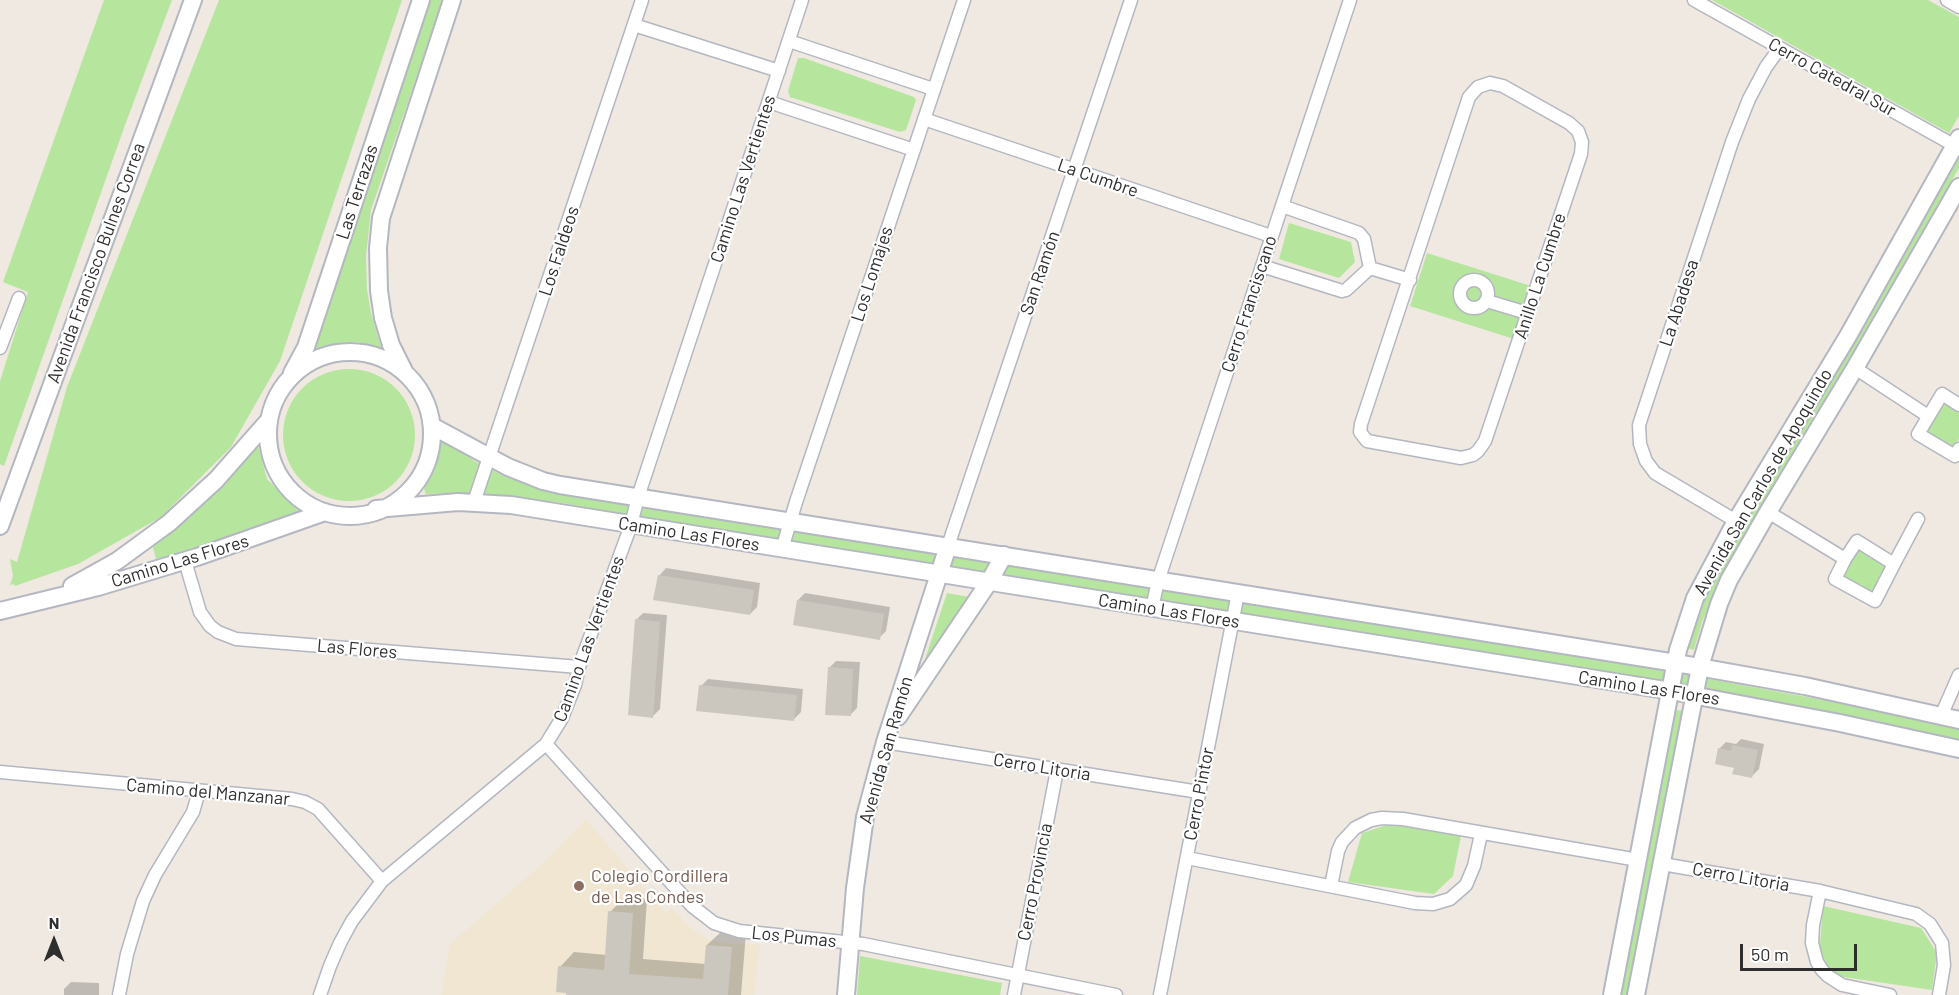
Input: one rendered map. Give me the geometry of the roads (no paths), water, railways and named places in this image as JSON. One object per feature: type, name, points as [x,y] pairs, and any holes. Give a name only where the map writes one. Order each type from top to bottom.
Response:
[{"type":"street","name":"Avenida Francisco Bulnes Correa","points":[[0,526],[193,0]]},
{"type":"street","name":"Las Terrazas","points":[[287,381],[306,347],[421,0]]},
{"type":"street","name":"Las Terrazas","points":[[404,372],[391,345],[383,318],[379,291],[378,248],[381,218],[452,0]]},
{"type":"street","name":"Los Faldeos","points":[[474,502],[642,0]]},
{"type":"street","name":"Camino Las Vertientes","points":[[320,995],[340,943],[382,881],[546,744],[570,702],[579,667],[631,525],[638,497],[802,0]]},
{"type":"street","name":"Los Lomajes","points":[[782,549],[963,0]]},
{"type":"street","name":"San Ramón","points":[[948,546],[1131,0]]},
{"type":"street","name":"Cerro Franciscano","points":[[1152,609],[1158,581],[1350,0]]},
{"type":"street","points":[[1947,0],[1959,7]]},
{"type":"street","name":"Cerro Catedral Sur","points":[[1702,2],[1779,48],[1958,144]]},
{"type":"street","points":[[634,24],[779,71]]},
{"type":"street","points":[[789,41],[933,89]]},
{"type":"street","name":"La Abadesa","points":[[1736,521],[1655,473],[1646,461],[1640,444],[1639,425],[1732,142],[1749,99],[1766,66],[1779,48]]},
{"type":"street","name":"Anillo La Cumbre","points":[[1484,84],[1497,84],[1573,126],[1578,131],[1582,142],[1581,154],[1485,441],[1473,455],[1461,458],[1371,442],[1362,436],[1361,424],[1410,280],[1469,97],[1478,87],[1484,84]]},
{"type":"street","points":[[768,102],[914,150]]},
{"type":"street","points":[[387,104],[415,113]]},
{"type":"street","name":"La Cumbre","points":[[924,119],[1272,236]]},
{"type":"street","name":"Avenida San Carlos de Apoquindo","points":[[1612,995],[1676,663],[1684,627],[1695,598],[1736,521],[1848,336],[1958,144]]},
{"type":"street","name":"Avenida San Carlos de Apoquindo","points":[[1636,995],[1700,667],[1710,629],[1729,580],[1959,187]]},
{"type":"street","points":[[1282,206],[1359,233],[1364,239],[1370,268]]},
{"type":"street","points":[[1262,266],[1341,291],[1346,290],[1370,268]]},
{"type":"street","points":[[1370,268],[1410,280]]},
{"type":"street","points":[[0,348],[19,298]]},
{"type":"street","points":[[1487,301],[1527,313]]},
{"type":"street","points":[[342,352],[379,357],[404,372],[423,396],[432,426],[429,457],[415,484],[390,504],[359,514],[342,515],[325,512],[305,504],[288,490],[276,473],[269,452],[267,431],[274,403],[287,381],[296,372],[317,359],[342,352]]},
{"type":"street","points":[[1855,368],[1929,416]]},
{"type":"street","points":[[1959,405],[1942,394],[1918,434],[1955,456],[1959,449]]},
{"type":"street","name":"Camino Las Flores","points":[[32,603],[90,577],[161,530],[216,480],[269,420]]},
{"type":"street","name":"Camino Las Flores","points":[[432,426],[507,467],[543,481],[1700,667],[1805,686],[1959,720]]},
{"type":"street","name":"Camino Las Flores","points":[[376,509],[474,502],[511,505],[1671,692],[1840,723],[1959,749]]},
{"type":"street","name":"Camino Las Flores","points":[[0,611],[98,587],[185,561],[325,512]]},
{"type":"street","points":[[1768,512],[1845,559]]},
{"type":"street","points":[[1894,564],[1857,542],[1835,579],[1875,601],[1918,519]]},
{"type":"street","name":"Avenida San Ramón","points":[[846,995],[855,888],[865,817],[887,736],[948,546]]},
{"type":"street","points":[[887,736],[989,582],[1004,555]]},
{"type":"street","name":"Las Flores","points":[[185,561],[200,612],[210,626],[236,639],[579,667]]},
{"type":"street","name":"Cerro Pintor","points":[[1160,995],[1238,593]]},
{"type":"street","points":[[1941,716],[1959,675]]},
{"type":"street","name":"Cerro Litoria","points":[[887,736],[1057,770],[1199,792]]},
{"type":"street","name":"Los Pumas","points":[[546,744],[692,906],[706,918],[726,928],[851,943],[1116,995]]},
{"type":"street","name":"Cerro Provincia","points":[[1014,995],[1057,770]]},
{"type":"street","name":"Camino del Manzanar","points":[[0,772],[305,801],[318,809],[382,881]]},
{"type":"street","points":[[119,995],[127,954],[143,901],[155,875],[193,812],[199,791]]},
{"type":"street","points":[[1330,886],[1342,842],[1355,828],[1371,820],[1392,818],[1638,860]]},
{"type":"street","points":[[1187,858],[1424,904],[1442,902],[1459,893],[1471,876],[1481,834]]},
{"type":"street","name":"Cerro Litoria","points":[[1662,864],[1820,891],[1906,911],[1924,919],[1939,936],[1944,950],[1944,964],[1938,995]]},
{"type":"street","points":[[1820,891],[1812,943],[1817,962],[1822,970],[1842,985],[1890,995]]},
{"type":"place","name":"Colegio Cordillera de Las Condes","points":[[579,886]]}]
